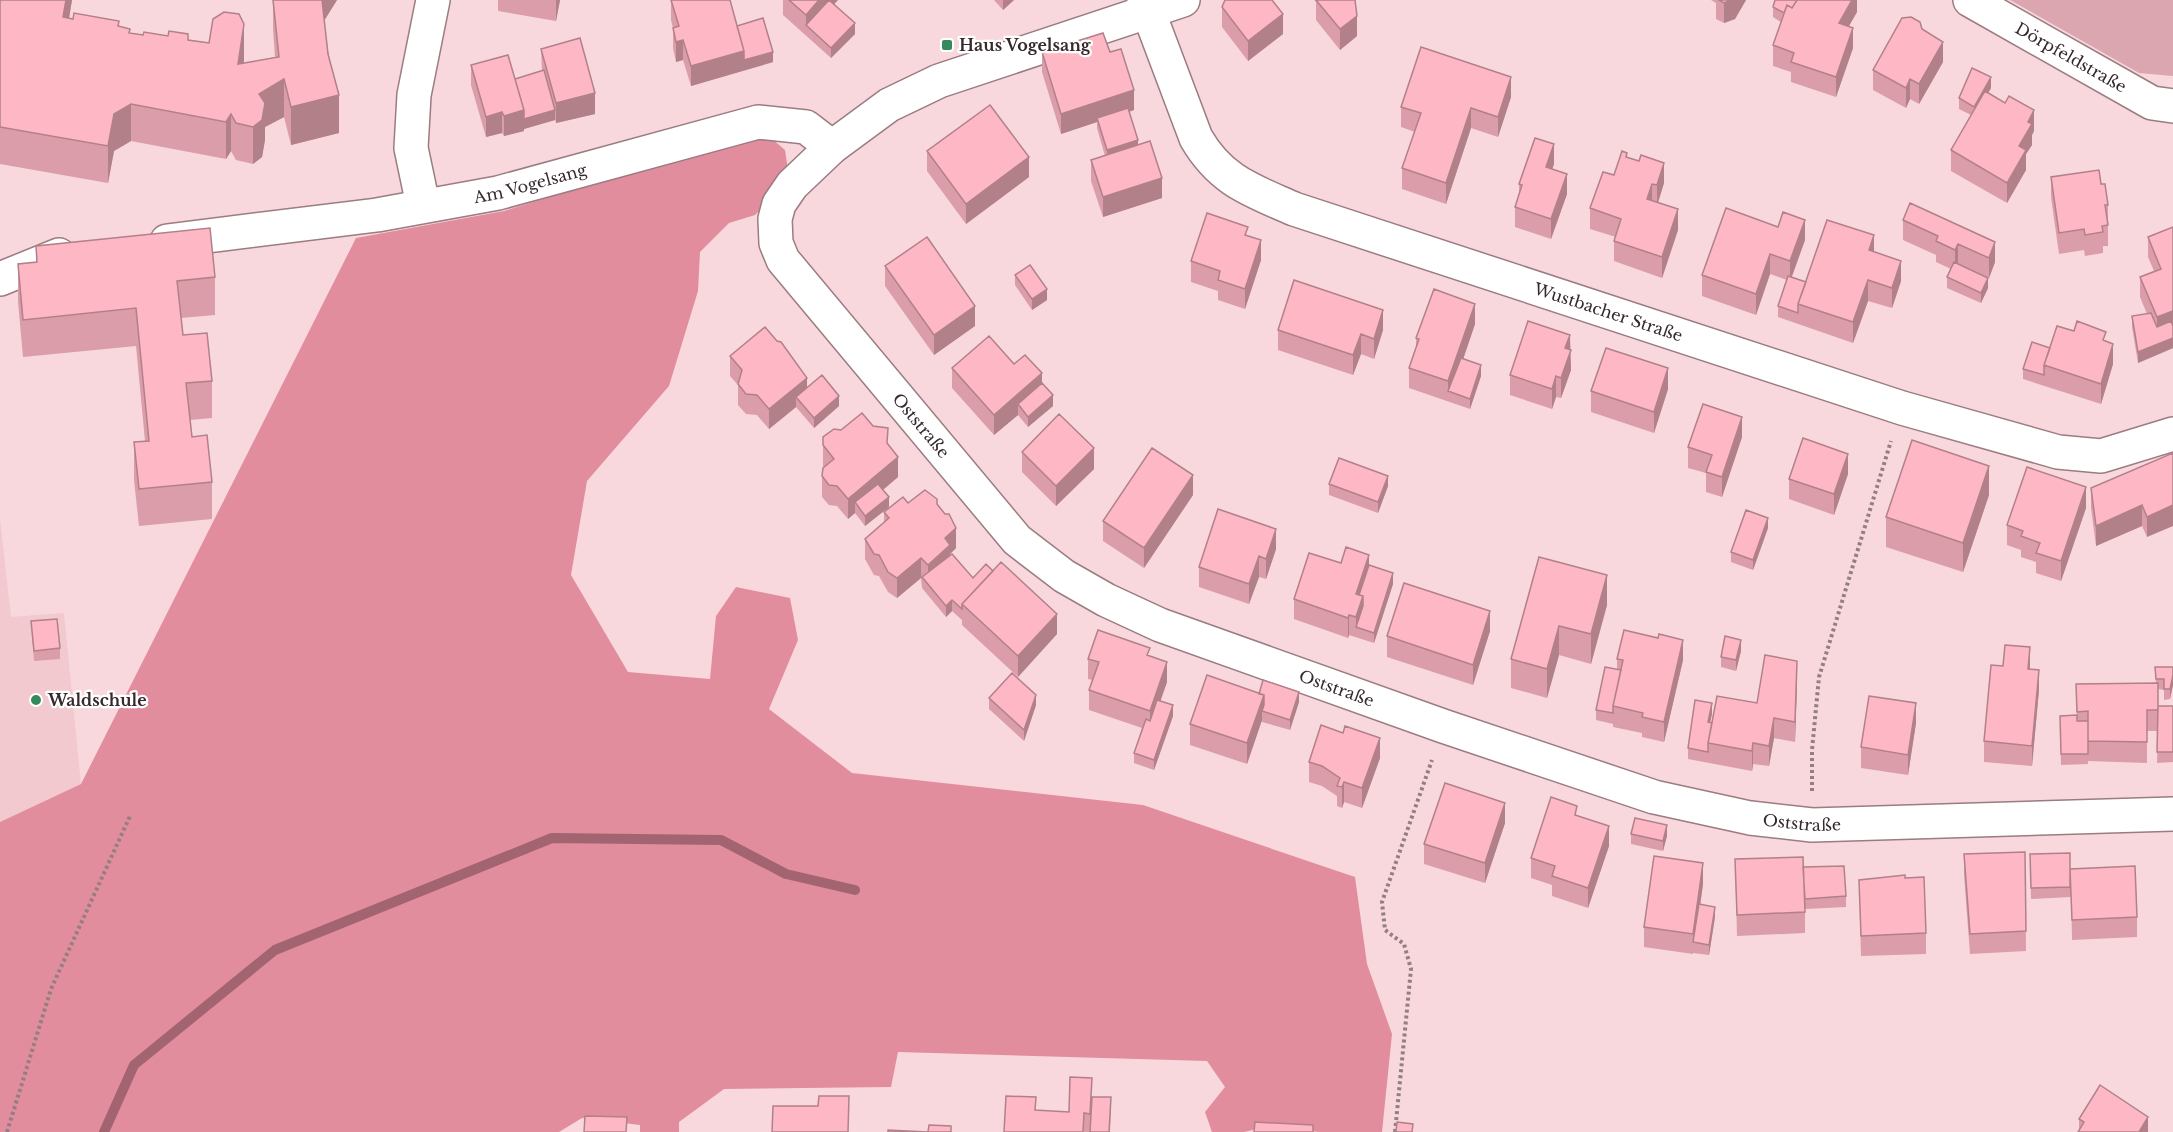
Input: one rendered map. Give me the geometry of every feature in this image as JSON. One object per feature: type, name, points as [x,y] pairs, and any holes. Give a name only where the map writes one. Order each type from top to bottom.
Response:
[{"type":"street","points":[[423,205],[411,148],[414,95],[433,0]]},
{"type":"street","name":"Oststraße","points":[[1182,0],[1147,6],[939,81],[889,105],[832,147],[792,185],[779,204],[774,232],[783,260],[1017,540],[1064,576],[1106,600],[1160,625],[1443,726],[1654,796],[1750,818],[1812,825],[2173,814]]},
{"type":"street","name":"Dörpfeldstraße","points":[[1970,0],[2152,103],[2173,106]]},
{"type":"street","name":"Wustbacher Straße","points":[[1147,6],[1196,138],[1208,158],[1232,179],[1294,209],[1902,408],[2058,452],[2101,456],[2173,434]]},
{"type":"street","name":"Am Vogelsang","points":[[136,245],[377,215],[498,193],[758,122],[806,127],[832,147]]},
{"type":"street","points":[[0,279],[55,255],[90,251]]},
{"type":"path","points":[[1812,825],[1812,750],[1819,677],[1902,408]]},
{"type":"path","points":[[1395,1132],[1411,969],[1404,944],[1385,930],[1382,902],[1443,726]]},
{"type":"path","points":[[7,1132],[51,989],[130,814]]},
{"type":"shaded area","points":[[2010,0],[2173,0],[2173,76],[2139,73]]},
{"type":"shaded area","points":[[746,137],[771,138],[785,150],[788,170],[776,194],[755,215],[729,223],[700,252],[698,291],[669,386],[587,481],[571,575],[628,672],[710,679],[716,616],[736,587],[790,598],[798,640],[769,709],[852,773],[1143,805],[1355,877],[1367,964],[1392,1034],[1382,1132],[1319,1132],[1270,1126],[1244,1132],[1212,1132],[1205,1112],[1225,1087],[1207,1061],[898,1052],[891,1087],[724,1089],[679,1122],[679,1132],[640,1132],[640,1125],[582,1118],[559,1132],[0,1132],[0,822],[81,784],[356,238],[504,211]]},
{"type":"shaded area","name":"Waldschule","points":[[0,519],[11,617],[64,613],[81,784],[0,822]]},
{"type":"building","points":[[0,0],[66,0],[63,17],[73,19],[74,13],[119,21],[118,26],[130,29],[129,33],[143,35],[144,32],[168,36],[169,31],[188,34],[188,40],[209,43],[213,19],[224,12],[239,14],[244,24],[238,64],[279,57],[273,0],[322,0],[328,54],[339,95],[291,107],[284,79],[259,94],[265,103],[262,120],[253,127],[236,123],[231,114],[226,122],[131,104],[114,114],[108,146],[0,127]]},
{"type":"building","points":[[671,0],[730,0],[744,51],[691,66],[683,40],[676,42],[673,28],[679,26]]},
{"type":"building","points":[[789,0],[819,0],[806,15]]},
{"type":"building","points":[[829,0],[855,23],[831,48],[806,25]]},
{"type":"building","points":[[1225,0],[1272,0],[1283,14],[1248,41],[1222,7]]},
{"type":"building","points":[[1316,0],[1355,0],[1357,16],[1340,29]]},
{"type":"building","points":[[1775,0],[1797,0],[1792,8],[1787,5],[1784,13],[1773,7]]},
{"type":"building","points":[[1797,0],[1852,0],[1839,23],[1853,28],[1836,77],[1791,62],[1794,53],[1773,45],[1787,5],[1792,8]]},
{"type":"building","points":[[1911,17],[1920,22],[1922,29],[1943,42],[1919,84],[1910,79],[1906,88],[1873,70],[1902,18]]},
{"type":"building","points":[[763,18],[773,52],[744,60],[744,51],[737,26]]},
{"type":"building","points":[[1103,33],[1110,52],[1121,49],[1134,90],[1061,114],[1042,52]]},
{"type":"building","points":[[580,38],[595,93],[556,103],[541,49]]},
{"type":"building","points":[[1421,47],[1511,77],[1498,117],[1471,108],[1446,183],[1402,168],[1421,113],[1401,107]]},
{"type":"building","points":[[508,55],[524,110],[504,116],[502,112],[486,117],[471,65]]},
{"type":"building","points":[[1972,68],[1991,77],[1974,107],[1959,98]]},
{"type":"building","points":[[544,70],[555,110],[524,119],[524,110],[515,79]]},
{"type":"building","points":[[1985,91],[2005,103],[2009,96],[2034,110],[2028,122],[2032,124],[2019,146],[2026,150],[2007,183],[1951,150]]},
{"type":"building","points":[[990,105],[1029,157],[966,204],[927,151]]},
{"type":"building","points":[[1128,108],[1138,140],[1107,150],[1097,118]]},
{"type":"building","points":[[1535,138],[1554,144],[1546,167],[1567,174],[1551,219],[1515,207],[1522,185],[1519,184]]},
{"type":"building","points":[[1150,141],[1162,178],[1103,197],[1091,160]]},
{"type":"building","points":[[1622,151],[1627,153],[1626,157],[1639,161],[1641,155],[1664,163],[1657,185],[1652,184],[1647,199],[1678,209],[1662,257],[1614,241],[1621,219],[1590,208],[1603,172],[1614,175]]},
{"type":"building","points":[[2099,170],[2101,184],[2105,184],[2108,225],[2102,226],[2103,232],[2085,235],[2084,229],[2059,233],[2051,177]]},
{"type":"building","points":[[1910,203],[1995,242],[1989,258],[1958,244],[1955,250],[1936,241],[1938,236],[1903,220]]},
{"type":"building","points":[[1726,208],[1778,227],[1783,212],[1805,220],[1790,261],[1770,254],[1756,294],[1702,275]]},
{"type":"building","points":[[1207,213],[1248,227],[1245,235],[1261,240],[1245,289],[1218,280],[1220,271],[1191,261]]},
{"type":"building","points":[[1827,220],[1874,235],[1869,250],[1901,261],[1892,288],[1868,280],[1853,322],[1798,304]]},
{"type":"building","points":[[2173,227],[2173,311],[2157,317],[2140,277],[2161,269],[2148,237]]},
{"type":"building","points":[[210,228],[215,277],[177,281],[183,335],[207,333],[212,381],[186,383],[192,437],[207,435],[212,482],[139,489],[134,442],[149,441],[136,308],[23,320],[18,264],[37,262],[36,246]]},
{"type":"building","points":[[927,237],[975,306],[934,335],[885,266]]},
{"type":"building","points":[[1954,262],[1988,278],[1981,293],[1947,277]]},
{"type":"building","points":[[1030,265],[1047,289],[1032,299],[1015,275]]},
{"type":"building","points":[[1788,276],[1806,282],[1798,304],[1798,313],[1778,306]]},
{"type":"building","points":[[1294,280],[1383,310],[1374,339],[1361,334],[1353,355],[1278,330]]},
{"type":"building","points":[[1434,289],[1475,304],[1448,381],[1409,368],[1419,339],[1416,338]]},
{"type":"building","points":[[2151,313],[2157,327],[2171,321],[2173,338],[2138,352],[2132,316]]},
{"type":"building","points":[[1528,321],[1570,335],[1565,348],[1571,350],[1561,378],[1556,376],[1552,389],[1510,375]]},
{"type":"building","points":[[2077,321],[2106,332],[2103,340],[2113,344],[2101,384],[2044,365],[2057,326],[2074,331]]},
{"type":"building","points":[[765,327],[777,341],[781,342],[807,378],[769,409],[757,395],[746,394],[738,384],[742,370],[730,356]]},
{"type":"building","points":[[989,336],[1014,364],[1025,355],[1042,373],[994,415],[952,368]]},
{"type":"building","points":[[2032,342],[2050,348],[2044,365],[2044,375],[2023,369]]},
{"type":"building","points":[[1606,348],[1668,368],[1654,412],[1591,391]]},
{"type":"building","points":[[1461,358],[1481,365],[1470,399],[1448,391]]},
{"type":"building","points":[[822,375],[839,396],[814,418],[796,397]]},
{"type":"building","points":[[1042,383],[1053,395],[1028,417],[1018,404]]},
{"type":"building","points":[[1703,404],[1742,417],[1722,477],[1706,472],[1712,455],[1688,447]]},
{"type":"building","points":[[862,413],[873,426],[888,428],[887,443],[898,457],[848,499],[837,486],[829,485],[822,476],[823,468],[834,459],[823,445],[823,437],[834,429],[841,430]]},
{"type":"building","points":[[1059,414],[1094,448],[1056,486],[1022,452]]},
{"type":"building","points":[[1803,438],[1848,454],[1834,494],[1789,479]]},
{"type":"building","points":[[1912,440],[1989,466],[1963,543],[1886,517]]},
{"type":"building","points":[[1152,448],[1193,475],[1144,548],[1103,521]]},
{"type":"building","points":[[2173,453],[2173,505],[2147,517],[2142,505],[2096,526],[2091,488]]},
{"type":"building","points":[[1339,458],[1388,476],[1378,502],[1329,484]]},
{"type":"building","points":[[2027,467],[2086,487],[2061,561],[2036,553],[2040,543],[2021,536],[2023,531],[2007,525]]},
{"type":"building","points":[[878,484],[889,497],[865,516],[855,502]]},
{"type":"building","points":[[925,490],[937,499],[937,504],[945,514],[949,514],[956,528],[945,538],[950,545],[928,565],[921,558],[897,578],[888,572],[879,555],[874,554],[865,539],[889,518],[884,512],[903,497],[908,503]]},
{"type":"building","points":[[1218,509],[1276,529],[1266,559],[1259,556],[1249,584],[1199,567]]},
{"type":"building","points":[[1746,510],[1768,518],[1753,560],[1731,552]]},
{"type":"building","points":[[1346,547],[1369,555],[1356,594],[1363,596],[1356,617],[1349,615],[1348,618],[1294,599],[1309,553],[1341,563]]},
{"type":"building","points":[[952,554],[973,578],[986,564],[993,571],[962,604],[962,609],[952,600],[946,606],[922,577]]},
{"type":"building","points":[[1539,557],[1607,575],[1591,634],[1559,626],[1547,669],[1511,659]]},
{"type":"building","points":[[1001,562],[1057,614],[1018,656],[962,604]]},
{"type":"building","points":[[1369,565],[1393,573],[1374,633],[1356,627],[1363,606],[1363,596],[1359,595]]},
{"type":"building","points":[[1404,583],[1490,611],[1473,665],[1387,636]]},
{"type":"building","points":[[57,619],[60,648],[34,651],[31,621]]},
{"type":"building","points":[[1098,630],[1150,648],[1147,655],[1167,662],[1150,711],[1089,690],[1099,662],[1088,659]]},
{"type":"building","points":[[1624,630],[1658,638],[1659,634],[1683,640],[1664,722],[1642,717],[1643,713],[1613,706],[1623,660],[1617,659]]},
{"type":"building","points":[[1725,636],[1741,640],[1736,660],[1721,657]]},
{"type":"building","points":[[2005,645],[2030,647],[2028,669],[2039,670],[2032,746],[1984,741],[1991,665],[2003,666]]},
{"type":"building","points":[[1765,655],[1797,661],[1795,722],[1774,718],[1769,746],[1753,743],[1752,751],[1708,743],[1717,696],[1757,703]]},
{"type":"building","points":[[1605,667],[1621,670],[1613,713],[1596,710]]},
{"type":"building","points":[[2155,667],[2173,667],[2170,689],[2164,689],[2164,679],[2156,679]]},
{"type":"building","points":[[1012,673],[1036,695],[1024,730],[989,698]]},
{"type":"building","points":[[1207,675],[1264,695],[1247,743],[1190,724]]},
{"type":"building","points":[[1263,680],[1299,692],[1290,720],[1262,711],[1264,695],[1259,694]]},
{"type":"building","points":[[2158,683],[2158,710],[2147,710],[2147,742],[2088,741],[2088,711],[2077,712],[2076,684]]},
{"type":"building","points":[[1869,696],[1916,703],[1908,755],[1861,747]]},
{"type":"building","points":[[1157,700],[1173,705],[1154,760],[1134,753],[1146,719],[1150,721]]},
{"type":"building","points":[[1695,700],[1712,703],[1708,722],[1712,723],[1708,752],[1688,748]]},
{"type":"building","points":[[2158,706],[2173,706],[2173,752],[2157,752]]},
{"type":"building","points":[[2077,715],[2077,721],[2088,721],[2088,754],[2061,754],[2060,716]]},
{"type":"building","points":[[1321,725],[1343,733],[1345,726],[1380,738],[1362,788],[1344,782],[1342,787],[1337,786],[1340,778],[1322,766],[1309,762]]},
{"type":"building","points":[[1445,783],[1505,803],[1485,863],[1424,844]]},
{"type":"building","points":[[1551,797],[1577,806],[1575,815],[1609,826],[1588,888],[1552,876],[1555,866],[1531,858]]},
{"type":"building","points":[[1635,818],[1667,825],[1663,841],[1631,834]]},
{"type":"building","points":[[2025,852],[2026,931],[1970,934],[1964,854]]},
{"type":"building","points":[[2070,853],[2070,887],[2031,888],[2030,854]]},
{"type":"building","points":[[1654,856],[1703,863],[1693,934],[1644,927]]},
{"type":"building","points":[[1803,857],[1805,912],[1737,915],[1735,859]]},
{"type":"building","points":[[1844,866],[1846,896],[1805,899],[1803,867]]},
{"type":"building","points":[[2135,866],[2137,917],[2072,920],[2070,869]]},
{"type":"building","points":[[1905,875],[1905,878],[1924,877],[1926,933],[1861,936],[1859,880]]},
{"type":"building","points":[[1699,904],[1715,907],[1709,945],[1693,942]]},
{"type":"building","points":[[1070,1077],[1092,1078],[1090,1114],[1084,1113],[1083,1132],[1004,1132],[1006,1096],[1036,1097],[1035,1110],[1069,1112]]},
{"type":"building","points":[[2100,1085],[2148,1117],[2139,1132],[2078,1132],[2084,1122],[2079,1119]]},
{"type":"building","points":[[819,1096],[849,1096],[848,1132],[772,1132],[773,1106],[818,1106]]},
{"type":"building","points":[[1092,1097],[1111,1097],[1109,1132],[1090,1132]]},
{"type":"building","points":[[585,1116],[627,1117],[626,1132],[584,1132]]},
{"type":"building","points":[[1255,1122],[1313,1125],[1313,1132],[1254,1132]]},
{"type":"building","points":[[1397,1122],[1413,1124],[1412,1132],[1396,1132]]},
{"type":"building","points":[[929,1125],[951,1126],[951,1132],[928,1132]]},
{"type":"building","points":[[888,1130],[928,1132],[888,1132]]},
{"type":"waterway","points":[[104,1132],[134,1065],[275,950],[552,838],[721,840],[786,874],[855,890]]},
{"type":"place","name":"Haus Vogelsang","points":[[947,45]]},
{"type":"place","name":"Waldschule","points":[[36,700]]}]
